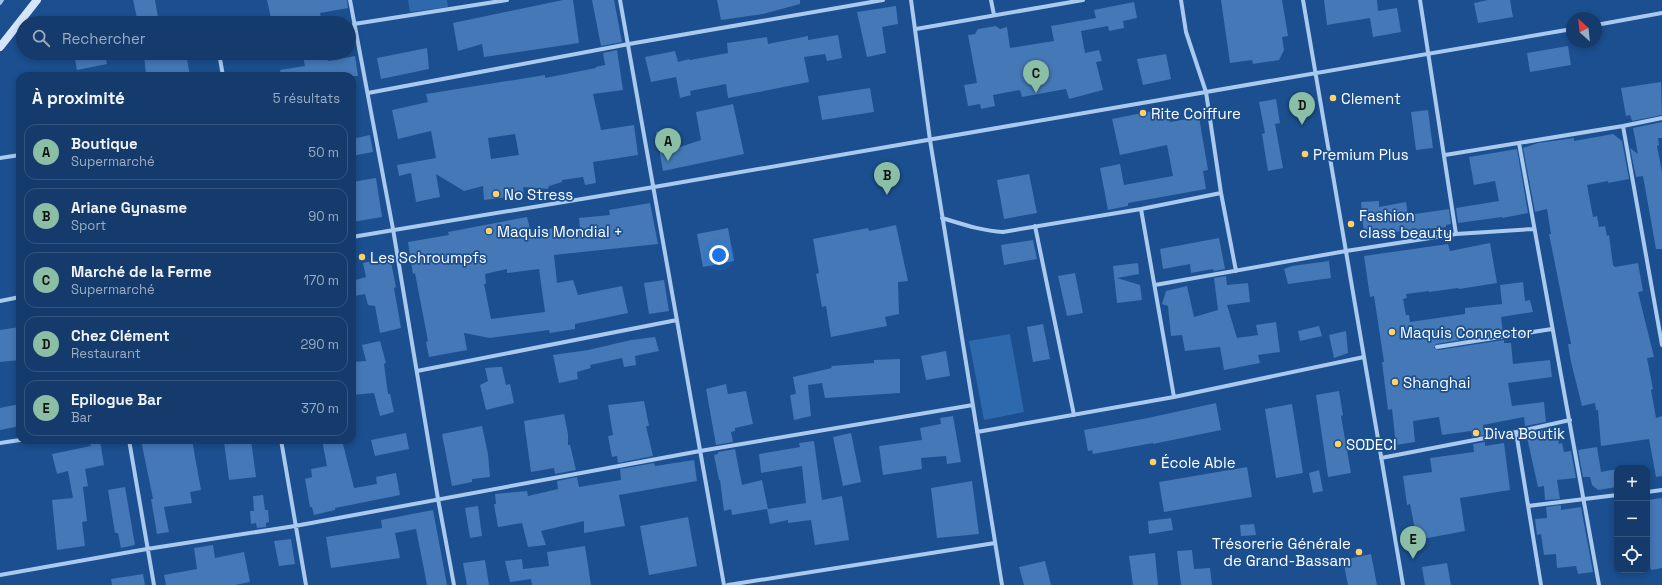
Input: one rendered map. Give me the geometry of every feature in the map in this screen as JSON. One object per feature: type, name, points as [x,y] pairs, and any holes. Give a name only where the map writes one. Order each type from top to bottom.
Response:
[{"type":"main road","points":[[24,16],[36,0]]},
{"type":"main road","points":[[0,48],[16,27]]},
{"type":"street","points":[[350,0],[353,16]]},
{"type":"street","points":[[356,24],[508,0]]},
{"type":"street","points":[[620,0],[724,585]]},
{"type":"street","points":[[368,93],[629,44],[883,0]]},
{"type":"street","points":[[911,0],[942,218],[1002,585]]},
{"type":"street","points":[[991,0],[994,15]]},
{"type":"street","points":[[916,29],[1083,0]]},
{"type":"street","points":[[1181,0],[1186,32],[1206,92],[1221,193],[1236,271]]},
{"type":"street","points":[[1303,0],[1402,585]]},
{"type":"street","points":[[1420,0],[1456,234]]},
{"type":"street","points":[[1602,24],[1662,14]]},
{"type":"street","points":[[356,236],[393,229],[654,188],[1566,30]]},
{"type":"street","points":[[356,34],[393,229],[416,371],[454,585]]},
{"type":"street","points":[[220,60],[221,72]]},
{"type":"street","points":[[1445,155],[1623,126],[1662,118]]},
{"type":"street","points":[[1623,126],[1662,345]]},
{"type":"street","points":[[1519,143],[1533,229],[1570,420],[1599,585]]},
{"type":"street","points":[[0,158],[16,156]]},
{"type":"street","points":[[942,218],[992,232],[1003,232],[1141,209],[1221,193]]},
{"type":"street","points":[[1141,209],[1174,397]]},
{"type":"street","points":[[1035,226],[1074,415]]},
{"type":"street","points":[[1155,285],[1346,251],[1456,234],[1533,229]]},
{"type":"street","points":[[0,301],[16,298]]},
{"type":"street","points":[[416,371],[677,320]]},
{"type":"street","points":[[1437,347],[1552,328]]},
{"type":"street","points":[[977,432],[1174,397],[1364,357]]},
{"type":"street","points":[[0,576],[147,549],[295,526],[700,451],[973,405]]},
{"type":"street","points":[[1381,458],[1570,420]]},
{"type":"street","points":[[1516,432],[1541,585]]},
{"type":"street","points":[[0,443],[16,441]]},
{"type":"street","points":[[130,444],[154,585]]},
{"type":"street","points":[[282,444],[306,585]]},
{"type":"street","points":[[1650,492],[1662,490]]},
{"type":"street","points":[[1528,506],[1614,496]]},
{"type":"street","points":[[728,585],[995,543]]},
{"type":"shaded area","points":[[408,0],[447,0],[448,7],[410,12]]},
{"type":"shaded area","points":[[1010,334],[1024,412],[984,420],[969,341]]},
{"type":"building","points":[[133,0],[155,0],[158,16],[136,16]]},
{"type":"building","points":[[267,0],[347,0],[348,8],[320,13],[321,16],[270,16]]},
{"type":"building","points":[[563,0],[573,0],[579,43],[484,57],[482,44],[458,51],[453,23]]},
{"type":"building","points":[[592,0],[614,0],[622,42],[601,46]]},
{"type":"building","points":[[717,0],[800,0],[800,4],[763,14],[721,20]]},
{"type":"building","points":[[1221,0],[1282,0],[1288,36],[1282,37],[1284,50],[1279,60],[1253,64],[1252,60],[1230,63]]},
{"type":"building","points":[[1324,0],[1377,0],[1378,11],[1397,8],[1401,32],[1373,37],[1370,18],[1327,25]]},
{"type":"building","points":[[1488,0],[1510,0],[1513,17],[1478,23],[1474,3]]},
{"type":"building","points":[[1134,2],[1137,18],[1123,21],[1124,28],[1109,31],[1108,26],[1081,31],[1085,53],[1099,50],[1102,61],[1096,62],[1103,90],[1069,99],[1066,89],[1022,97],[1020,90],[993,95],[995,106],[981,109],[980,104],[968,106],[964,85],[977,83],[968,35],[975,34],[978,29],[996,26],[1000,29],[1007,27],[1010,48],[1054,41],[1051,26],[1096,18],[1094,10]]},
{"type":"building","points":[[896,6],[898,24],[882,27],[886,53],[867,57],[857,12]]},
{"type":"building","points":[[838,35],[842,58],[827,61],[825,54],[804,57],[809,82],[728,98],[726,84],[690,91],[691,95],[680,98],[676,77],[651,82],[645,57],[675,51],[678,62],[728,53],[727,43],[767,37],[768,44],[808,36],[808,40]]},
{"type":"building","points":[[1566,46],[1566,48],[1568,48],[1571,65],[1530,72],[1527,53]]},
{"type":"building","points":[[427,48],[429,69],[381,79],[377,58]]},
{"type":"building","points":[[617,50],[623,90],[593,94],[601,130],[634,125],[638,155],[593,162],[596,183],[585,185],[583,177],[562,180],[562,182],[549,186],[548,189],[523,187],[524,195],[484,200],[483,186],[464,191],[436,174],[440,197],[416,202],[411,173],[399,176],[397,165],[436,158],[431,131],[398,139],[392,110],[428,102],[426,94],[545,75],[545,78],[596,68],[605,65],[603,53]],"holes":[[[515,134],[519,155],[491,159],[488,138]]]},
{"type":"building","points":[[1166,54],[1171,79],[1143,85],[1137,59]]},
{"type":"building","points":[[75,60],[106,60],[107,64],[77,70]]},
{"type":"building","points":[[145,60],[187,60],[189,72],[146,72]]},
{"type":"building","points":[[304,60],[356,60],[358,76],[356,76],[356,72],[280,72],[280,70],[305,66]]},
{"type":"building","points":[[1661,82],[1662,115],[1632,121],[1630,115],[1626,116],[1621,88]]},
{"type":"building","points":[[870,88],[874,112],[822,120],[818,96]]},
{"type":"building","points":[[1276,99],[1280,123],[1275,124],[1283,168],[1268,171],[1262,134],[1265,133],[1259,102]]},
{"type":"building","points":[[733,104],[744,154],[663,171],[656,132],[667,130],[671,150],[701,140],[696,112]]},
{"type":"building","points":[[1167,108],[1170,122],[1199,117],[1208,170],[1203,171],[1206,189],[1128,203],[1128,206],[1108,210],[1100,168],[1120,164],[1124,185],[1173,176],[1167,145],[1120,155],[1112,119]]},
{"type":"building","points":[[1428,110],[1433,148],[1416,150],[1411,112]]},
{"type":"building","points":[[1662,122],[1662,138],[1658,138],[1659,145],[1657,146],[1662,172],[1662,249],[1656,249],[1643,176],[1636,177],[1630,148],[1638,154],[1633,128]]},
{"type":"building","points":[[1613,134],[1622,141],[1629,179],[1587,185],[1593,217],[1597,216],[1599,227],[1605,226],[1607,236],[1609,235],[1613,265],[1615,267],[1638,263],[1643,291],[1638,292],[1654,357],[1647,358],[1653,389],[1651,390],[1656,418],[1662,416],[1662,476],[1656,477],[1649,439],[1601,446],[1598,410],[1596,410],[1595,403],[1582,406],[1571,362],[1568,344],[1571,344],[1549,234],[1551,234],[1547,209],[1535,212],[1523,148],[1538,143],[1574,138],[1574,141]]},
{"type":"building","points":[[370,135],[373,152],[356,155],[356,138]]},
{"type":"building","points":[[1517,149],[1528,213],[1502,218],[1458,223],[1456,208],[1499,201],[1495,181],[1474,185],[1469,157]]},
{"type":"building","points":[[1029,174],[1037,213],[1004,219],[997,180]]},
{"type":"building","points":[[376,178],[382,217],[356,221],[356,181]]},
{"type":"building","points":[[1379,201],[1379,207],[1406,202],[1408,215],[1449,209],[1451,224],[1446,225],[1446,227],[1364,235],[1361,202]]},
{"type":"building","points":[[650,203],[658,244],[554,255],[557,283],[573,280],[578,295],[622,286],[628,313],[575,324],[575,329],[550,333],[549,330],[490,338],[464,333],[467,350],[429,357],[426,342],[428,341],[415,273],[413,274],[408,242],[449,235],[448,232],[527,217],[531,233],[558,227],[560,233],[580,229],[579,218],[610,215],[609,210]],"holes":[[[507,269],[507,273],[539,269],[545,312],[491,319],[484,284],[486,284],[485,274]]]},
{"type":"building","points":[[896,225],[908,281],[898,282],[899,314],[885,317],[887,326],[831,337],[826,306],[822,307],[816,274],[819,273],[813,239],[868,228],[869,231]]},
{"type":"building","points":[[728,228],[734,261],[703,267],[697,234]]},
{"type":"building","points":[[1219,238],[1225,269],[1214,271],[1213,269],[1191,273],[1190,264],[1163,269],[1160,249]]},
{"type":"building","points":[[1033,240],[1037,259],[1004,265],[1001,245]]},
{"type":"building","points":[[1490,243],[1497,283],[1459,289],[1406,294],[1407,298],[1403,299],[1406,315],[1409,315],[1410,322],[1465,314],[1465,308],[1502,304],[1500,285],[1523,282],[1525,301],[1530,300],[1533,312],[1501,317],[1503,333],[1436,344],[1434,348],[1438,350],[1504,340],[1504,343],[1511,343],[1513,364],[1550,360],[1552,377],[1508,383],[1512,406],[1544,402],[1546,422],[1525,426],[1524,417],[1483,425],[1484,435],[1472,437],[1471,431],[1442,435],[1439,417],[1413,421],[1415,442],[1396,445],[1392,409],[1388,410],[1382,362],[1384,362],[1374,296],[1370,297],[1364,256],[1448,244],[1450,251]]},
{"type":"building","points":[[390,257],[396,287],[394,288],[401,328],[380,333],[375,306],[368,305],[365,294],[356,296],[356,280],[366,277],[363,263]]},
{"type":"building","points":[[1329,261],[1331,278],[1288,284],[1284,269],[1292,266]]},
{"type":"building","points":[[1138,263],[1139,274],[1117,278],[1140,285],[1142,300],[1117,303],[1113,266]]},
{"type":"building","points":[[1075,273],[1083,313],[1067,316],[1058,276]]},
{"type":"building","points":[[1226,276],[1227,285],[1248,283],[1250,302],[1227,305],[1237,338],[1258,335],[1256,325],[1276,322],[1280,352],[1258,355],[1260,363],[1224,370],[1220,347],[1185,351],[1182,335],[1171,336],[1168,306],[1162,304],[1166,291],[1187,286],[1194,317],[1218,310],[1214,278]]},
{"type":"building","points":[[664,280],[669,311],[649,314],[644,283]]},
{"type":"building","points":[[1043,324],[1050,359],[1033,362],[1027,327]]},
{"type":"building","points":[[1319,326],[1322,336],[1300,341],[1298,331]]},
{"type":"building","points":[[16,328],[16,360],[0,362],[0,330]]},
{"type":"building","points":[[1346,331],[1348,353],[1334,358],[1329,335]]},
{"type":"building","points":[[655,337],[659,351],[635,356],[636,365],[624,367],[622,358],[590,365],[591,368],[577,372],[578,379],[559,383],[553,355],[588,350],[631,340]]},
{"type":"building","points":[[380,341],[386,363],[384,364],[388,394],[390,394],[394,412],[380,416],[374,393],[356,395],[356,362],[366,361],[362,345]]},
{"type":"building","points":[[946,351],[950,376],[926,380],[921,356]]},
{"type":"building","points":[[900,359],[900,393],[825,398],[822,383],[808,385],[811,416],[794,420],[790,395],[796,394],[793,377],[832,368],[831,366],[874,363],[874,360]]},
{"type":"building","points":[[502,367],[506,385],[510,384],[514,403],[486,410],[480,385],[488,381],[485,368]]},
{"type":"building","points":[[726,384],[728,394],[746,391],[753,424],[735,428],[735,431],[731,432],[733,442],[716,445],[706,389]]},
{"type":"building","points":[[1339,391],[1343,415],[1341,416],[1351,473],[1328,477],[1316,395]]},
{"type":"building","points":[[644,401],[649,426],[646,426],[653,456],[618,463],[617,456],[612,457],[608,436],[613,435],[608,405]]},
{"type":"building","points":[[1216,403],[1221,430],[1153,444],[1093,454],[1092,450],[1088,451],[1084,430]]},
{"type":"building","points":[[1292,404],[1303,473],[1276,478],[1265,409]]},
{"type":"building","points":[[16,405],[16,427],[0,430],[0,408]]},
{"type":"building","points":[[564,414],[568,434],[568,445],[570,445],[576,470],[555,474],[554,468],[531,472],[524,421]]},
{"type":"building","points":[[953,416],[961,462],[947,464],[946,456],[921,458],[922,469],[883,475],[879,446],[922,440],[920,428],[941,424],[940,418]]},
{"type":"building","points":[[482,426],[488,454],[490,477],[472,479],[472,482],[452,486],[442,434]]},
{"type":"building","points":[[1547,429],[1548,435],[1557,433],[1559,444],[1562,443],[1564,452],[1571,451],[1576,478],[1557,480],[1560,499],[1545,500],[1544,486],[1538,487],[1526,433]]},
{"type":"building","points":[[406,433],[409,449],[375,456],[371,440]]},
{"type":"building","points":[[851,433],[861,482],[843,486],[833,437]]},
{"type":"building","points":[[814,441],[822,500],[842,496],[849,540],[815,545],[811,520],[788,523],[788,520],[770,524],[767,509],[732,515],[731,509],[724,511],[720,480],[714,455],[718,454],[718,452],[735,449],[742,485],[762,480],[768,509],[806,503],[802,466],[761,473],[759,454],[800,447],[799,443]]},
{"type":"building","points":[[1485,442],[1485,446],[1504,443],[1510,490],[1460,498],[1465,531],[1417,540],[1410,504],[1407,505],[1403,476],[1432,472],[1430,458],[1474,452],[1473,444]]},
{"type":"building","points":[[90,444],[100,444],[104,465],[85,469],[88,486],[83,487],[87,521],[82,522],[85,546],[57,550],[52,500],[73,498],[68,471],[57,474],[52,454],[91,446]]},
{"type":"building","points":[[142,444],[193,444],[201,490],[190,492],[192,503],[164,507],[169,532],[157,534],[151,499],[153,499]]},
{"type":"building","points":[[224,444],[252,444],[256,477],[229,480]]},
{"type":"building","points":[[323,444],[343,444],[354,488],[377,484],[376,477],[396,473],[400,495],[335,508],[335,510],[314,515],[312,507],[310,507],[305,479],[312,477],[311,469],[327,466]]},
{"type":"building","points":[[1597,447],[1601,472],[1614,470],[1614,487],[1598,490],[1592,485],[1590,477],[1583,477],[1578,450]]},
{"type":"building","points":[[694,460],[697,481],[619,495],[625,526],[584,533],[584,521],[541,531],[546,545],[528,547],[522,523],[498,527],[494,504],[496,504],[495,494],[527,491],[528,496],[558,489],[557,481],[577,477],[579,487],[621,480],[620,469],[654,463],[655,466]]},
{"type":"building","points":[[1247,467],[1252,497],[1164,512],[1159,482]]},
{"type":"building","points":[[1319,470],[1323,491],[1313,493],[1309,473]]},
{"type":"building","points":[[972,481],[979,534],[937,538],[931,488]]},
{"type":"building","points":[[125,487],[135,545],[121,548],[118,533],[115,533],[108,490]]},
{"type":"building","points":[[263,495],[265,510],[268,510],[269,522],[266,523],[266,527],[257,528],[256,523],[251,524],[250,511],[254,511],[253,496]]},
{"type":"building","points":[[1662,498],[1662,568],[1651,570],[1650,566],[1650,500]]},
{"type":"building","points":[[1561,505],[1561,510],[1581,507],[1593,572],[1578,574],[1576,566],[1557,568],[1556,554],[1544,555],[1541,534],[1537,535],[1535,519],[1547,518],[1546,507]]},
{"type":"building","points":[[478,506],[482,536],[470,538],[465,508]]},
{"type":"building","points":[[433,510],[447,585],[427,585],[416,529],[395,533],[400,558],[331,568],[326,537],[382,528],[381,520]]},
{"type":"building","points":[[688,517],[697,566],[649,575],[640,526]]},
{"type":"building","points":[[1171,518],[1173,530],[1149,534],[1148,521]]},
{"type":"building","points":[[1254,524],[1256,535],[1241,536],[1240,525]]},
{"type":"building","points":[[291,539],[295,564],[279,566],[274,541]]},
{"type":"building","points":[[213,545],[215,558],[244,552],[250,582],[235,585],[166,585],[164,575],[197,569],[194,548]]},
{"type":"building","points":[[585,546],[591,585],[532,585],[531,579],[510,582],[505,561],[522,559],[523,569],[549,566],[547,552]]},
{"type":"building","points":[[1192,550],[1194,569],[1210,568],[1212,585],[1181,585],[1177,551]]},
{"type":"building","points":[[1155,553],[1158,585],[1133,585],[1129,556]]},
{"type":"building","points":[[1371,554],[1377,585],[1348,585],[1343,560]]},
{"type":"building","points":[[485,560],[489,585],[467,585],[463,563]]},
{"type":"building","points":[[1045,561],[1051,585],[1024,585],[1019,567]]},
{"type":"building","points":[[1447,563],[1451,585],[1425,585],[1422,567]]},
{"type":"building","points":[[143,574],[145,585],[112,585],[111,579]]},
{"type":"place","name":"Marché de la Ferme","points":[[1036,93]]},
{"type":"place","name":"Clement","points":[[1333,98]]},
{"type":"place","name":"Rite Coiffure","points":[[1143,113]]},
{"type":"place","name":"Chez Clément","points":[[1302,125]]},
{"type":"place","name":"Premium Plus","points":[[1305,154]]},
{"type":"place","name":"Boutique","points":[[668,161]]},
{"type":"place","name":"No Stress","points":[[496,194]]},
{"type":"place","name":"Ariane Gynasme","points":[[887,195]]},
{"type":"place","name":"Fashion class beauty","points":[[1351,224]]},
{"type":"place","name":"Maquis Mondial +","points":[[489,231]]},
{"type":"place","name":"Les Schroumpfs","points":[[362,257]]},
{"type":"place","name":"Maquis Connector","points":[[1392,332]]},
{"type":"place","name":"Shanghai","points":[[1395,382]]},
{"type":"place","name":"Diva Boutik","points":[[1476,433]]},
{"type":"place","name":"SODECI","points":[[1338,444]]},
{"type":"place","name":"École Able","points":[[1153,462]]},
{"type":"place","name":"Trésorerie Générale de Grand-Bassam","points":[[1359,552]]},
{"type":"place","name":"Epilogue Bar","points":[[1413,559]]}]
